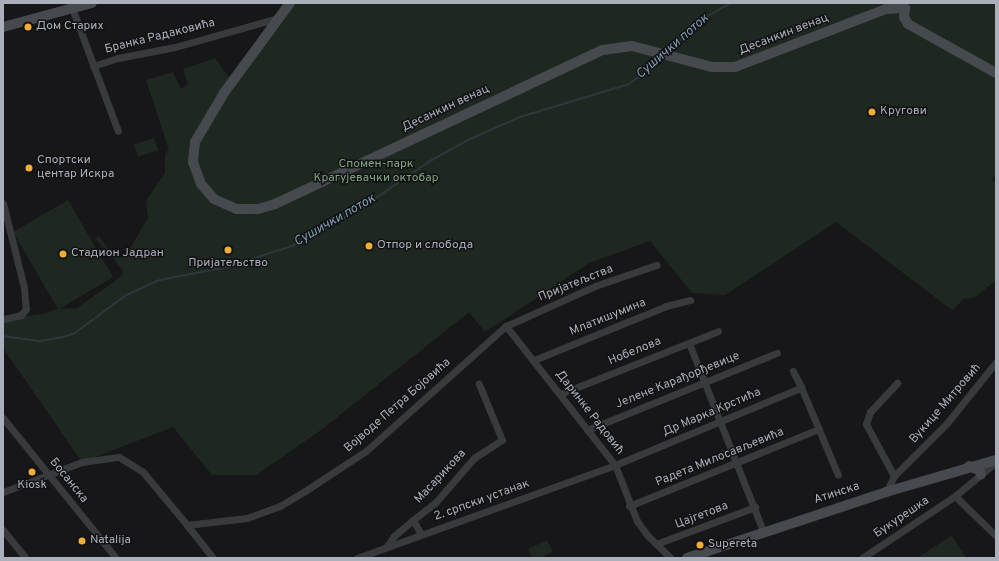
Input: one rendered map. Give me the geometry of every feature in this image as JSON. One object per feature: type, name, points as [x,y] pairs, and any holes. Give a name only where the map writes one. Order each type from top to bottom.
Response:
[{"type":"street","points":[[3,27],[92,3]]},
{"type":"street","name":"Десанкин венац","points":[[290,3],[208,116],[195,142],[193,162],[201,184],[214,199],[236,209],[258,209],[275,204],[594,52],[627,46],[660,52],[718,68],[742,66],[886,9],[908,6]]},
{"type":"street","points":[[908,6],[904,17],[908,24],[996,73]]},
{"type":"street","points":[[72,8],[118,131]]},
{"type":"street","name":"Бранка Радаковића","points":[[93,66],[118,58],[175,47],[278,18]]},
{"type":"street","points":[[3,203],[24,288],[26,309],[20,315],[3,319]]},
{"type":"street","name":"Пријатељства","points":[[506,326],[595,286],[656,265]]},
{"type":"street","name":"Млатишумина","points":[[534,360],[666,306],[690,300]]},
{"type":"street","name":"Даринке Радовић","points":[[506,326],[615,465],[629,506],[648,536],[671,558]]},
{"type":"street","name":"Војводе Петра Бојовића","points":[[187,525],[247,518],[280,506],[331,476],[366,451],[506,326]]},
{"type":"street","name":"Нобелова","points":[[560,394],[718,331]]},
{"type":"street","points":[[688,343],[705,382],[763,531]]},
{"type":"street","name":"Јелене Карађорђевице","points":[[587,430],[777,353]]},
{"type":"street","name":"Вукице Митровић","points":[[886,492],[894,476],[947,423],[996,362]]},
{"type":"street","points":[[793,371],[838,475]]},
{"type":"street","points":[[894,476],[866,424],[870,412],[897,383]]},
{"type":"street","name":"Масарикова","points":[[421,534],[413,520],[435,503],[474,458],[501,442],[502,434],[479,384]]},
{"type":"street","name":"Др Марка Крстића","points":[[615,465],[800,387]]},
{"type":"street","name":"Босанска","points":[[3,419],[116,558]]},
{"type":"street","name":"Радета Милосављевића","points":[[629,506],[737,464],[819,429]]},
{"type":"street","points":[[3,492],[94,458],[123,458],[143,472],[213,558]]},
{"type":"street","name":"Атинска","points":[[687,558],[763,531],[886,492],[969,466],[996,461]]},
{"type":"street","name":"Букурешка","points":[[862,558],[955,496],[996,461]]},
{"type":"street","name":"2. српски устанак","points":[[357,558],[615,465]]},
{"type":"street","points":[[969,466],[979,470],[981,475]]},
{"type":"street","points":[[955,496],[995,535]]},
{"type":"street","name":"Цајгетова","points":[[656,544],[754,507]]},
{"type":"street","points":[[387,546],[394,536],[413,520]]},
{"type":"street","points":[[3,530],[26,558]]},
{"type":"green space","name":"Спомен-парк Крагујевачки октобар","points":[[290,3],[996,3],[996,174],[992,180],[996,182],[996,280],[974,298],[964,299],[952,310],[836,222],[725,295],[692,293],[650,241],[589,263],[485,332],[469,312],[321,430],[256,475],[212,475],[173,427],[82,462],[3,348],[3,319],[43,314],[58,309],[13,232],[68,200],[113,277],[59,309],[77,308],[122,276],[123,270],[95,238],[99,236],[113,255],[121,258],[126,255],[148,218],[146,201],[165,173],[165,154],[169,150],[146,80],[173,72],[181,89],[188,84],[183,69],[215,58],[232,82]]},
{"type":"green space","points":[[154,138],[158,150],[138,157],[134,144]]},
{"type":"green space","points":[[951,536],[966,558],[917,558]]},
{"type":"green space","points":[[547,540],[553,552],[540,558],[532,558],[528,549]]},
{"type":"waterway","name":"Сушички поток","points":[[669,51],[701,20],[730,3]]},
{"type":"waterway","name":"Сушички поток","points":[[3,336],[40,341],[63,337],[75,333],[126,295],[160,280],[227,267],[292,246],[357,211],[430,161],[468,140],[520,117],[629,84],[664,58]]},
{"type":"place","name":"Дом Старих","points":[[28,27]]},
{"type":"place","name":"Кругови","points":[[872,112]]},
{"type":"place","name":"Спортски центар Искра","points":[[29,168]]},
{"type":"place","name":"Отпор и слобода","points":[[369,246]]},
{"type":"place","name":"Пријатељство","points":[[228,250]]},
{"type":"place","name":"Стадион Јадран","points":[[63,254]]},
{"type":"place","name":"Kiosk","points":[[32,472]]},
{"type":"place","name":"Natalija","points":[[82,541]]},
{"type":"place","name":"Supereta","points":[[700,545]]}]
